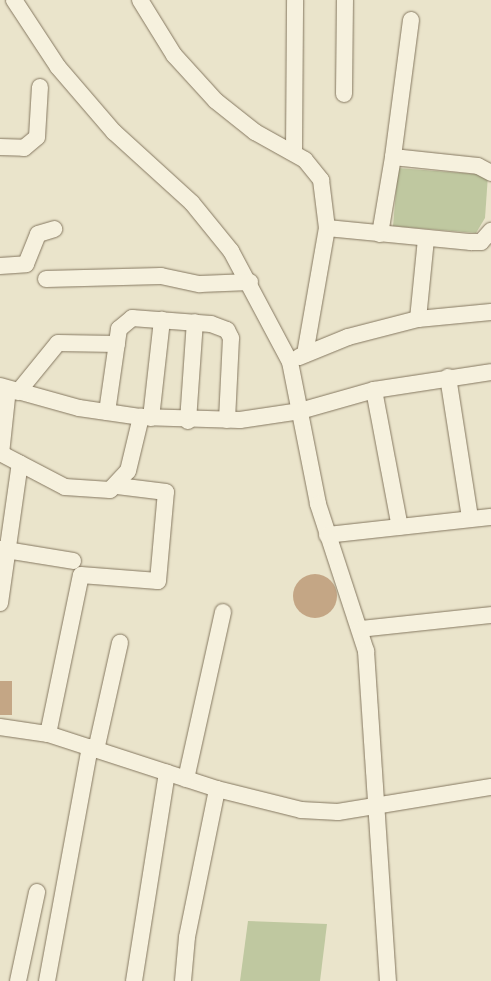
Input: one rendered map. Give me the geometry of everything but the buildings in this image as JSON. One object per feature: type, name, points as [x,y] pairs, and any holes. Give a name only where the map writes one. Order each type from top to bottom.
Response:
[{"type":"street","points":[[14,0],[58,67],[114,132],[192,203],[250,282],[290,362],[327,535],[360,629],[369,670],[374,808],[388,981]]},
{"type":"street","points":[[140,0],[165,42],[202,87],[239,120],[294,153],[315,169],[322,180],[327,228],[305,354]]},
{"type":"street","points":[[294,153],[295,0]]},
{"type":"street","points":[[344,0],[344,94]]},
{"type":"street","points":[[380,234],[393,157],[411,20]]},
{"type":"street","points":[[0,147],[24,148],[37,137],[40,87]]},
{"type":"street","points":[[393,157],[478,166],[491,173]]},
{"type":"street","points":[[327,228],[482,242],[491,231]]},
{"type":"street","points":[[0,266],[26,264],[38,234],[54,229]]},
{"type":"street","points":[[418,319],[426,238]]},
{"type":"street","points":[[46,279],[161,276],[200,284],[250,282]]},
{"type":"street","points":[[290,362],[305,354],[418,319],[491,312]]},
{"type":"street","points":[[107,412],[119,328],[126,318],[195,322],[223,325],[231,338],[227,420]]},
{"type":"street","points":[[117,486],[128,471],[146,417],[162,320]]},
{"type":"street","points":[[188,421],[195,322]]},
{"type":"street","points":[[48,734],[81,575],[158,581],[166,492],[117,486],[104,491],[81,492],[50,481],[1,454],[9,389],[58,343],[117,344]]},
{"type":"street","points":[[9,389],[107,412],[188,421],[227,420],[300,411],[374,390],[448,377],[491,372]]},
{"type":"street","points":[[448,377],[470,518]]},
{"type":"street","points":[[374,390],[400,527]]},
{"type":"street","points":[[0,603],[3,549],[20,463]]},
{"type":"street","points":[[327,535],[491,517]]},
{"type":"street","points":[[3,549],[73,561]]},
{"type":"street","points":[[186,779],[222,612]]},
{"type":"street","points":[[360,629],[491,615]]},
{"type":"street","points":[[47,981],[93,748],[120,643]]},
{"type":"street","points":[[0,727],[48,734],[217,789],[301,810],[374,808],[491,787]]},
{"type":"street","points":[[134,981],[166,773]]},
{"type":"street","points":[[183,981],[187,937],[217,789]]},
{"type":"street","points":[[18,981],[37,892]]},
{"type":"green space","points":[[398,168],[488,175],[485,218],[476,233],[393,226]]},
{"type":"green space","points":[[248,921],[327,924],[320,981],[240,981]]}]
